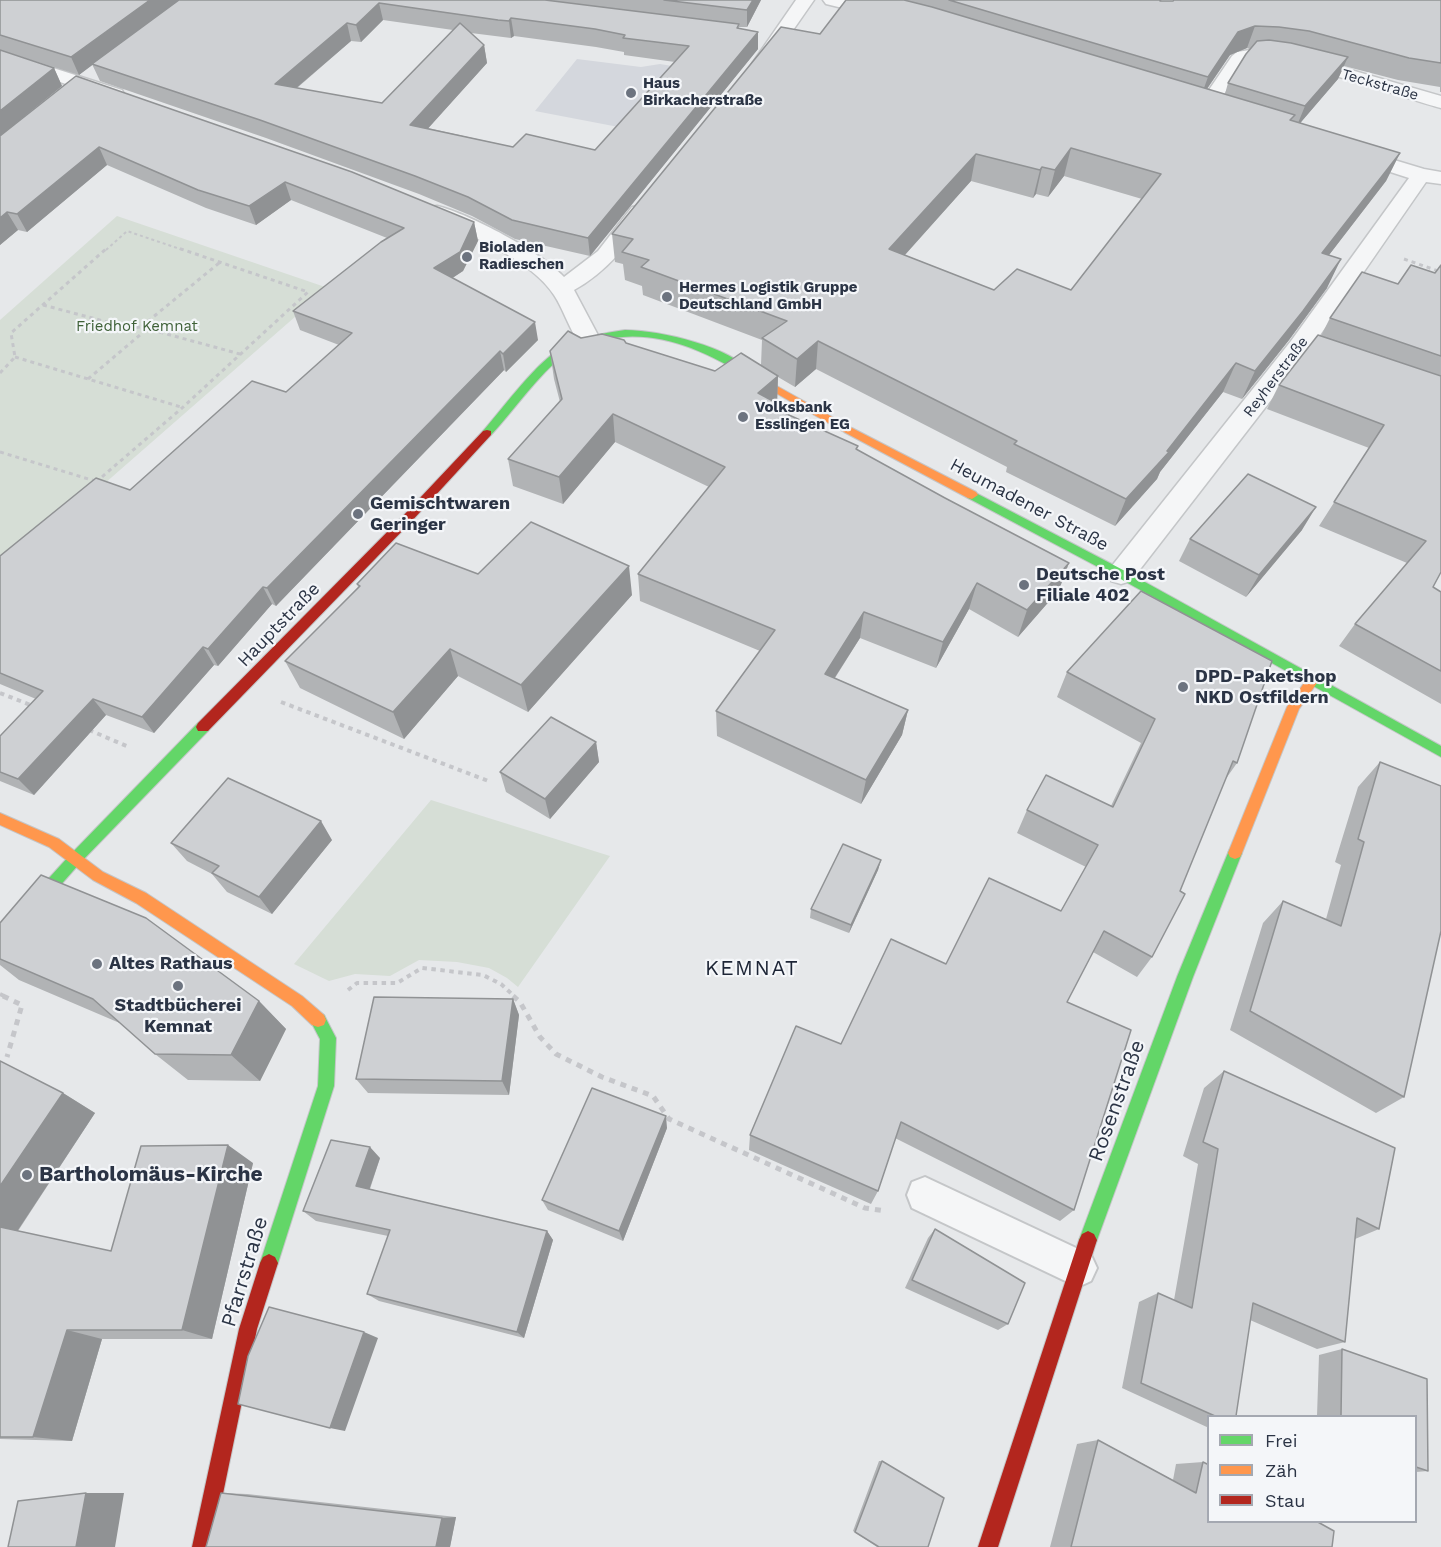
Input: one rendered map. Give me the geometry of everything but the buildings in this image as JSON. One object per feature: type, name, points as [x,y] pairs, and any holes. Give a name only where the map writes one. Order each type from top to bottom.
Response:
[{"type":"main road","name":"Heumadener Straße","points":[[588,339],[614,333],[642,332],[665,335],[727,359],[776,390],[848,430],[1121,574],[1441,752]]},
{"type":"main road","name":"Hauptstraße","points":[[0,943],[75,859],[398,528],[563,351],[588,339]]},
{"type":"main road","name":"Rosenstraße","points":[[988,1547],[1078,1268],[1185,977],[1293,707],[1313,681]]},
{"type":"main road","points":[[0,819],[54,843],[98,876],[141,898],[318,1016]]},
{"type":"main road","name":"Pfarrstraße","points":[[202,1547],[249,1329],[326,1086],[330,1048],[318,1016]]},
{"type":"street","points":[[748,80],[769,37],[805,0]]},
{"type":"street","points":[[832,0],[903,18]]},
{"type":"street","name":"Teckstraße","points":[[1184,103],[1214,112],[1242,58],[1257,53],[1295,61],[1441,102]]},
{"type":"street","points":[[0,56],[90,78],[129,99]]},
{"type":"street","points":[[62,98],[90,78]]},
{"type":"street","points":[[1334,148],[1431,176]]},
{"type":"street","name":"Reyherstraße","points":[[1121,574],[1313,351],[1431,176]]},
{"type":"street","points":[[561,288],[584,277],[597,266],[653,196]]},
{"type":"street","points":[[417,204],[526,259],[561,288],[588,339]]},
{"type":"lane","points":[[926,1195],[1078,1268]]},
{"type":"path","points":[[15,357],[11,333],[127,231],[308,292],[182,408],[87,489]]},
{"type":"path","points":[[141,327],[220,262]]},
{"type":"path","points":[[43,305],[130,328],[148,328],[240,354]]},
{"type":"path","points":[[88,379],[148,328]]},
{"type":"path","points":[[0,374],[15,357]]},
{"type":"path","points":[[15,357],[182,408]]},
{"type":"path","points":[[0,452],[96,482]]},
{"type":"path","points":[[244,688],[490,782]]},
{"type":"path","points":[[0,693],[42,710]]},
{"type":"path","points":[[85,728],[169,763]]},
{"type":"path","points":[[318,1016],[357,983],[396,983],[422,968],[483,975],[501,984],[520,1002],[540,1037],[556,1054],[602,1077],[654,1096],[669,1119],[865,1208],[886,1211]]},
{"type":"path","points":[[0,994],[22,1005],[7,1057]]},
{"type":"shaded area","name":"Haus Birkacherstraße","points":[[577,59],[641,67],[660,64],[727,75],[676,138],[535,111]]},
{"type":"green space","name":"Friedhof Kemnat","points":[[117,216],[328,288],[0,575],[0,320]]},
{"type":"green space","points":[[431,800],[610,856],[518,987],[489,968],[457,962],[419,960],[390,976],[355,974],[329,981],[294,964]]},
{"type":"traffic: fast","points":[[487,433],[561,353],[571,347],[604,336],[647,333],[669,337],[711,352],[750,374]]},
{"type":"traffic: fast","points":[[972,495],[1121,574],[1441,752]]},
{"type":"traffic: fast","points":[[0,943],[75,859],[203,727]]},
{"type":"traffic: fast","points":[[1088,1240],[1185,977],[1235,853]]},
{"type":"traffic: fast","points":[[269,1263],[326,1086],[328,1038],[318,1020]]},
{"type":"traffic: slow","points":[[750,374],[848,430],[972,495]]},
{"type":"traffic: slow","points":[[1235,853],[1293,707],[1313,680]]},
{"type":"traffic: slow","points":[[0,819],[54,843],[98,876],[141,898],[297,1001],[318,1020]]},
{"type":"traffic: jam","points":[[203,727],[406,520],[487,433]]},
{"type":"traffic: jam","points":[[988,1547],[1088,1240]]},
{"type":"traffic: jam","points":[[202,1547],[248,1329],[269,1263]]},
{"type":"place","name":"Haus Birkacherstraße","points":[[631,93]]},
{"type":"place","name":"Bioladen Radieschen","points":[[467,257]]},
{"type":"place","name":"Hermes Logistik Gruppe Deutschland GmbH","points":[[667,297]]},
{"type":"place","name":"Volksbank Esslingen EG","points":[[743,417]]},
{"type":"place","name":"Gemischtwaren Geringer","points":[[358,514]]},
{"type":"place","name":"Deutsche Post Filiale 402","points":[[1024,585]]},
{"type":"place","name":"DPD-Paketshop NKD Ostfildern","points":[[1183,687]]},
{"type":"place","name":"Altes Rathaus","points":[[97,964]]},
{"type":"place","name":"Stadtbücherei Kemnat","points":[[178,986]]},
{"type":"place","name":"Bartholomäus-Kirche","points":[[27,1175]]},
{"type":"district","name":"KEMNAT","points":[[752,969]]}]
